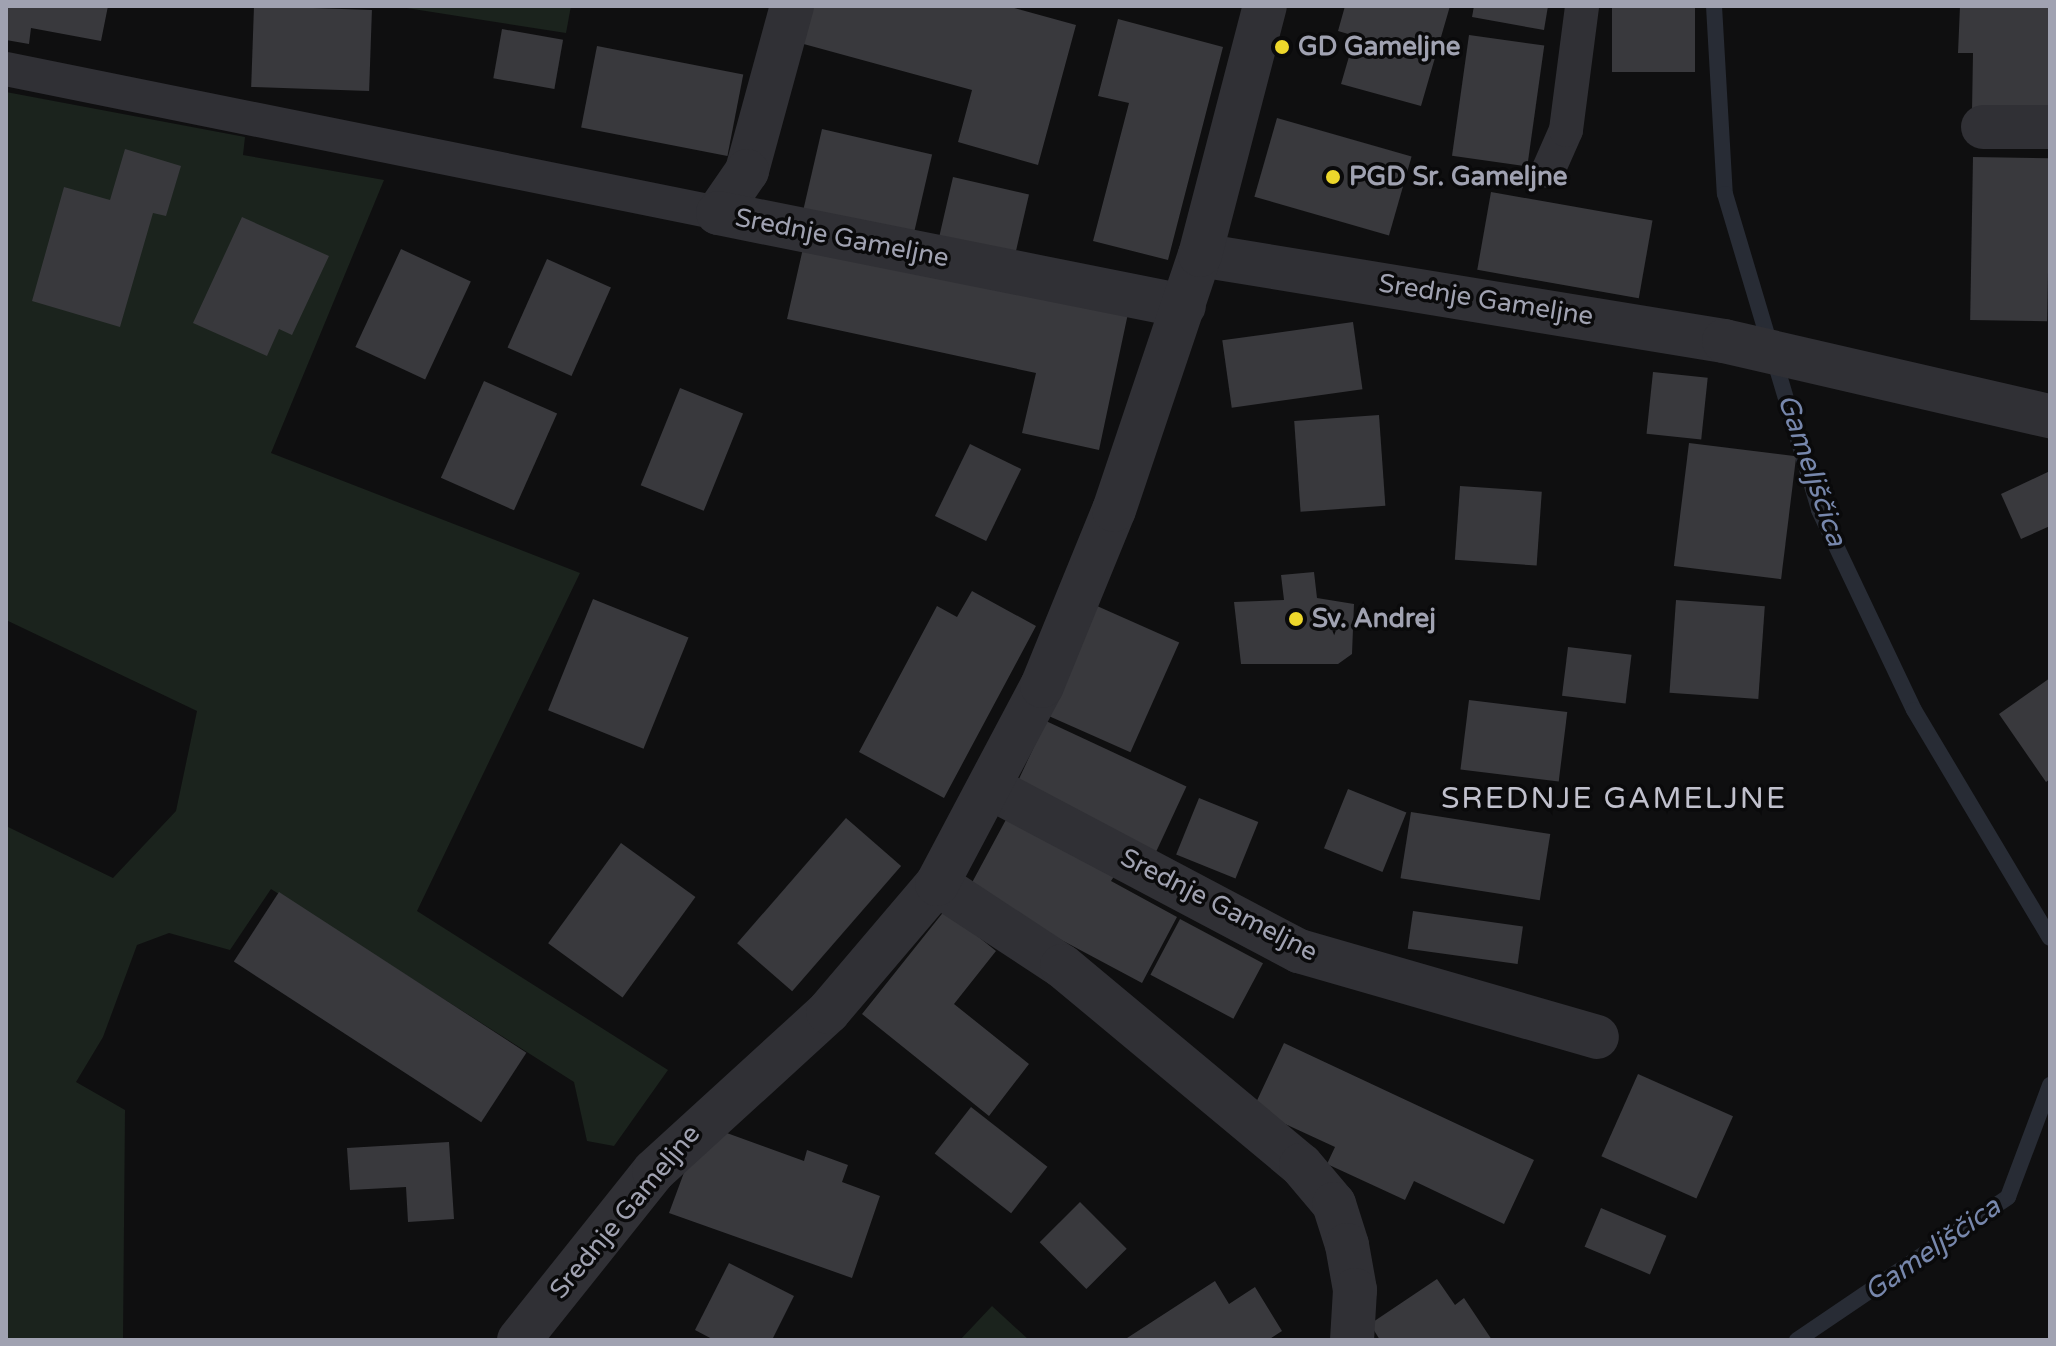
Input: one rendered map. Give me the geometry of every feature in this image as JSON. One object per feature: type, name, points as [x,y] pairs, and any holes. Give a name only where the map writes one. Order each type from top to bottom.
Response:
[{"type":"street","name":"Srednje Gameljne","points":[[792,6],[747,171],[718,213],[1184,306]]},
{"type":"street","name":"Srednje Gameljne","points":[[519,1340],[654,1171],[828,1012],[937,884],[1042,686],[1114,510],[1200,255],[1265,6]]},
{"type":"street","points":[[1983,127],[2050,127]]},
{"type":"street","name":"Srednje Gameljne","points":[[1200,255],[1724,341],[2050,416]]},
{"type":"street","name":"Srednje Gameljne","points":[[989,787],[1299,951],[1597,1037]]},
{"type":"street","points":[[937,884],[1062,966],[1301,1165],[1334,1204],[1347,1245],[1355,1290],[1352,1340]]},
{"type":"lane","points":[[1548,171],[1566,130],[1582,6]]},
{"type":"lane","points":[[6,69],[718,213]]},
{"type":"shaded area","points":[[394,6],[571,6],[566,33]]},
{"type":"shaded area","points":[[6,92],[245,137],[243,155],[384,180],[271,453],[580,573],[417,911],[668,1070],[614,1146],[587,1141],[574,1082],[271,889],[230,950],[169,933],[137,945],[103,1037],[76,1082],[125,1110],[123,1340],[6,1340],[6,826],[113,878],[176,811],[197,711],[6,620]]},
{"type":"shaded area","points":[[992,1306],[1029,1340],[960,1340]]},
{"type":"building","points":[[6,6],[108,6],[101,41],[31,28],[29,44],[6,40]]},
{"type":"building","points":[[254,6],[372,10],[369,91],[251,87]]},
{"type":"building","points":[[810,6],[1007,6],[1076,25],[1038,165],[958,142],[972,90],[800,43]]},
{"type":"building","points":[[1345,6],[1450,6],[1421,106],[1341,84],[1355,36],[1338,31]]},
{"type":"building","points":[[1474,6],[1548,6],[1544,30],[1472,17]]},
{"type":"building","points":[[1612,6],[1695,6],[1695,72],[1612,72]]},
{"type":"building","points":[[1960,6],[2050,6],[2050,114],[1972,111],[1973,53],[1958,53]]},
{"type":"building","points":[[1118,19],[1223,47],[1168,260],[1093,241],[1129,103],[1098,96]]},
{"type":"building","points":[[502,29],[563,40],[554,89],[493,78]]},
{"type":"building","points":[[1469,35],[1544,46],[1527,166],[1452,156]]},
{"type":"building","points":[[597,46],[743,74],[727,156],[581,127]]},
{"type":"building","name":"PGD Sr. Gameljne","points":[[1277,118],[1412,157],[1389,235],[1254,197]]},
{"type":"building","points":[[822,129],[932,154],[913,235],[803,210]]},
{"type":"building","points":[[125,149],[181,166],[166,216],[153,213],[120,327],[32,301],[64,187],[110,200]]},
{"type":"building","points":[[1973,157],[2050,158],[2047,321],[1970,320]]},
{"type":"building","points":[[953,177],[1029,195],[1016,253],[940,235]]},
{"type":"building","points":[[1491,192],[1653,220],[1639,298],[1477,270]]},
{"type":"building","points":[[242,217],[329,256],[292,335],[279,329],[267,356],[193,323]]},
{"type":"building","points":[[806,235],[1130,304],[1099,450],[1022,433],[1036,373],[787,319]]},
{"type":"building","points":[[401,249],[471,282],[425,379],[355,347]]},
{"type":"building","points":[[547,259],[611,287],[571,376],[508,348]]},
{"type":"building","points":[[1353,322],[1362,389],[1232,408],[1222,340]]},
{"type":"building","points":[[1653,372],[1708,378],[1701,439],[1647,434]]},
{"type":"building","points":[[484,381],[557,414],[514,510],[441,478]]},
{"type":"building","points":[[680,388],[743,413],[704,511],[641,485]]},
{"type":"building","points":[[1379,415],[1385,506],[1301,512],[1294,421]]},
{"type":"building","points":[[1689,443],[1796,456],[1781,579],[1674,566]]},
{"type":"building","points":[[970,444],[1021,469],[986,541],[935,516]]},
{"type":"building","points":[[2050,471],[2050,526],[2021,539],[2001,494]]},
{"type":"building","points":[[1460,486],[1542,492],[1537,566],[1455,560]]},
{"type":"building","name":"Sv. Andrej","points":[[1314,572],[1317,598],[1354,604],[1352,654],[1338,664],[1241,664],[1234,602],[1284,600],[1281,575]]},
{"type":"building","points":[[972,591],[1036,626],[944,798],[859,752],[937,606],[957,617]]},
{"type":"building","points":[[593,599],[688,638],[644,749],[548,710]]},
{"type":"building","points":[[1676,600],[1765,606],[1758,699],[1670,693]]},
{"type":"building","points":[[1097,606],[1179,643],[1130,752],[1048,716]]},
{"type":"building","points":[[1568,647],[1632,655],[1626,703],[1562,696]]},
{"type":"building","points":[[2050,678],[2050,779],[2046,782],[1999,714]]},
{"type":"building","points":[[1469,700],[1567,712],[1559,782],[1460,769]]},
{"type":"building","points":[[1046,721],[1186,787],[1156,853],[1015,787]]},
{"type":"building","points":[[1348,789],[1406,813],[1382,872],[1324,848]]},
{"type":"building","points":[[1199,798],[1258,822],[1235,879],[1176,855]]},
{"type":"building","points":[[1411,812],[1550,834],[1540,900],[1401,878]]},
{"type":"building","points":[[1009,814],[1117,872],[1111,881],[1177,917],[1142,983],[968,890]]},
{"type":"building","points":[[846,818],[901,866],[792,991],[737,943]]},
{"type":"building","points":[[621,843],[695,897],[623,997],[548,943]]},
{"type":"building","points":[[279,892],[526,1053],[481,1122],[234,962]]},
{"type":"building","points":[[945,910],[996,951],[954,1004],[1029,1064],[989,1116],[862,1014]]},
{"type":"building","points":[[1413,911],[1523,926],[1518,964],[1408,949]]},
{"type":"building","points":[[1180,919],[1263,963],[1233,1019],[1150,975]]},
{"type":"building","points":[[1284,1043],[1534,1160],[1504,1224],[1414,1181],[1405,1200],[1327,1164],[1335,1147],[1253,1109]]},
{"type":"building","points":[[1638,1074],[1733,1116],[1696,1199],[1601,1156]]},
{"type":"building","points":[[971,1107],[1047,1167],[1011,1213],[935,1153]]},
{"type":"building","points":[[702,1124],[804,1161],[807,1150],[848,1165],[842,1182],[880,1196],[852,1278],[669,1213]]},
{"type":"building","points":[[449,1142],[454,1219],[408,1222],[406,1187],[350,1190],[347,1148]]},
{"type":"building","points":[[1080,1202],[1127,1249],[1086,1289],[1040,1242]]},
{"type":"building","points":[[1601,1208],[1666,1236],[1650,1274],[1585,1247]]},
{"type":"building","points":[[729,1263],[794,1296],[772,1340],[714,1340],[695,1330]]},
{"type":"building","points":[[1437,1279],[1455,1305],[1464,1298],[1492,1340],[1380,1340],[1370,1324]]},
{"type":"building","points":[[1215,1281],[1229,1304],[1255,1287],[1282,1331],[1268,1340],[1124,1340]]},
{"type":"waterway","name":"Gameljščica","points":[[1714,6],[1725,194],[1819,510],[1914,710],[2050,938]]},
{"type":"waterway","name":"Gameljščica","points":[[1797,1340],[2008,1197],[2050,1085]]},
{"type":"place","name":"GD Gameljne","points":[[1282,47]]},
{"type":"place","name":"PGD Sr. Gameljne","points":[[1333,177]]},
{"type":"place","name":"Sv. Andrej","points":[[1296,619]]},
{"type":"district","name":"SREDNJE GAMELJNE","points":[[1614,799]]}]
